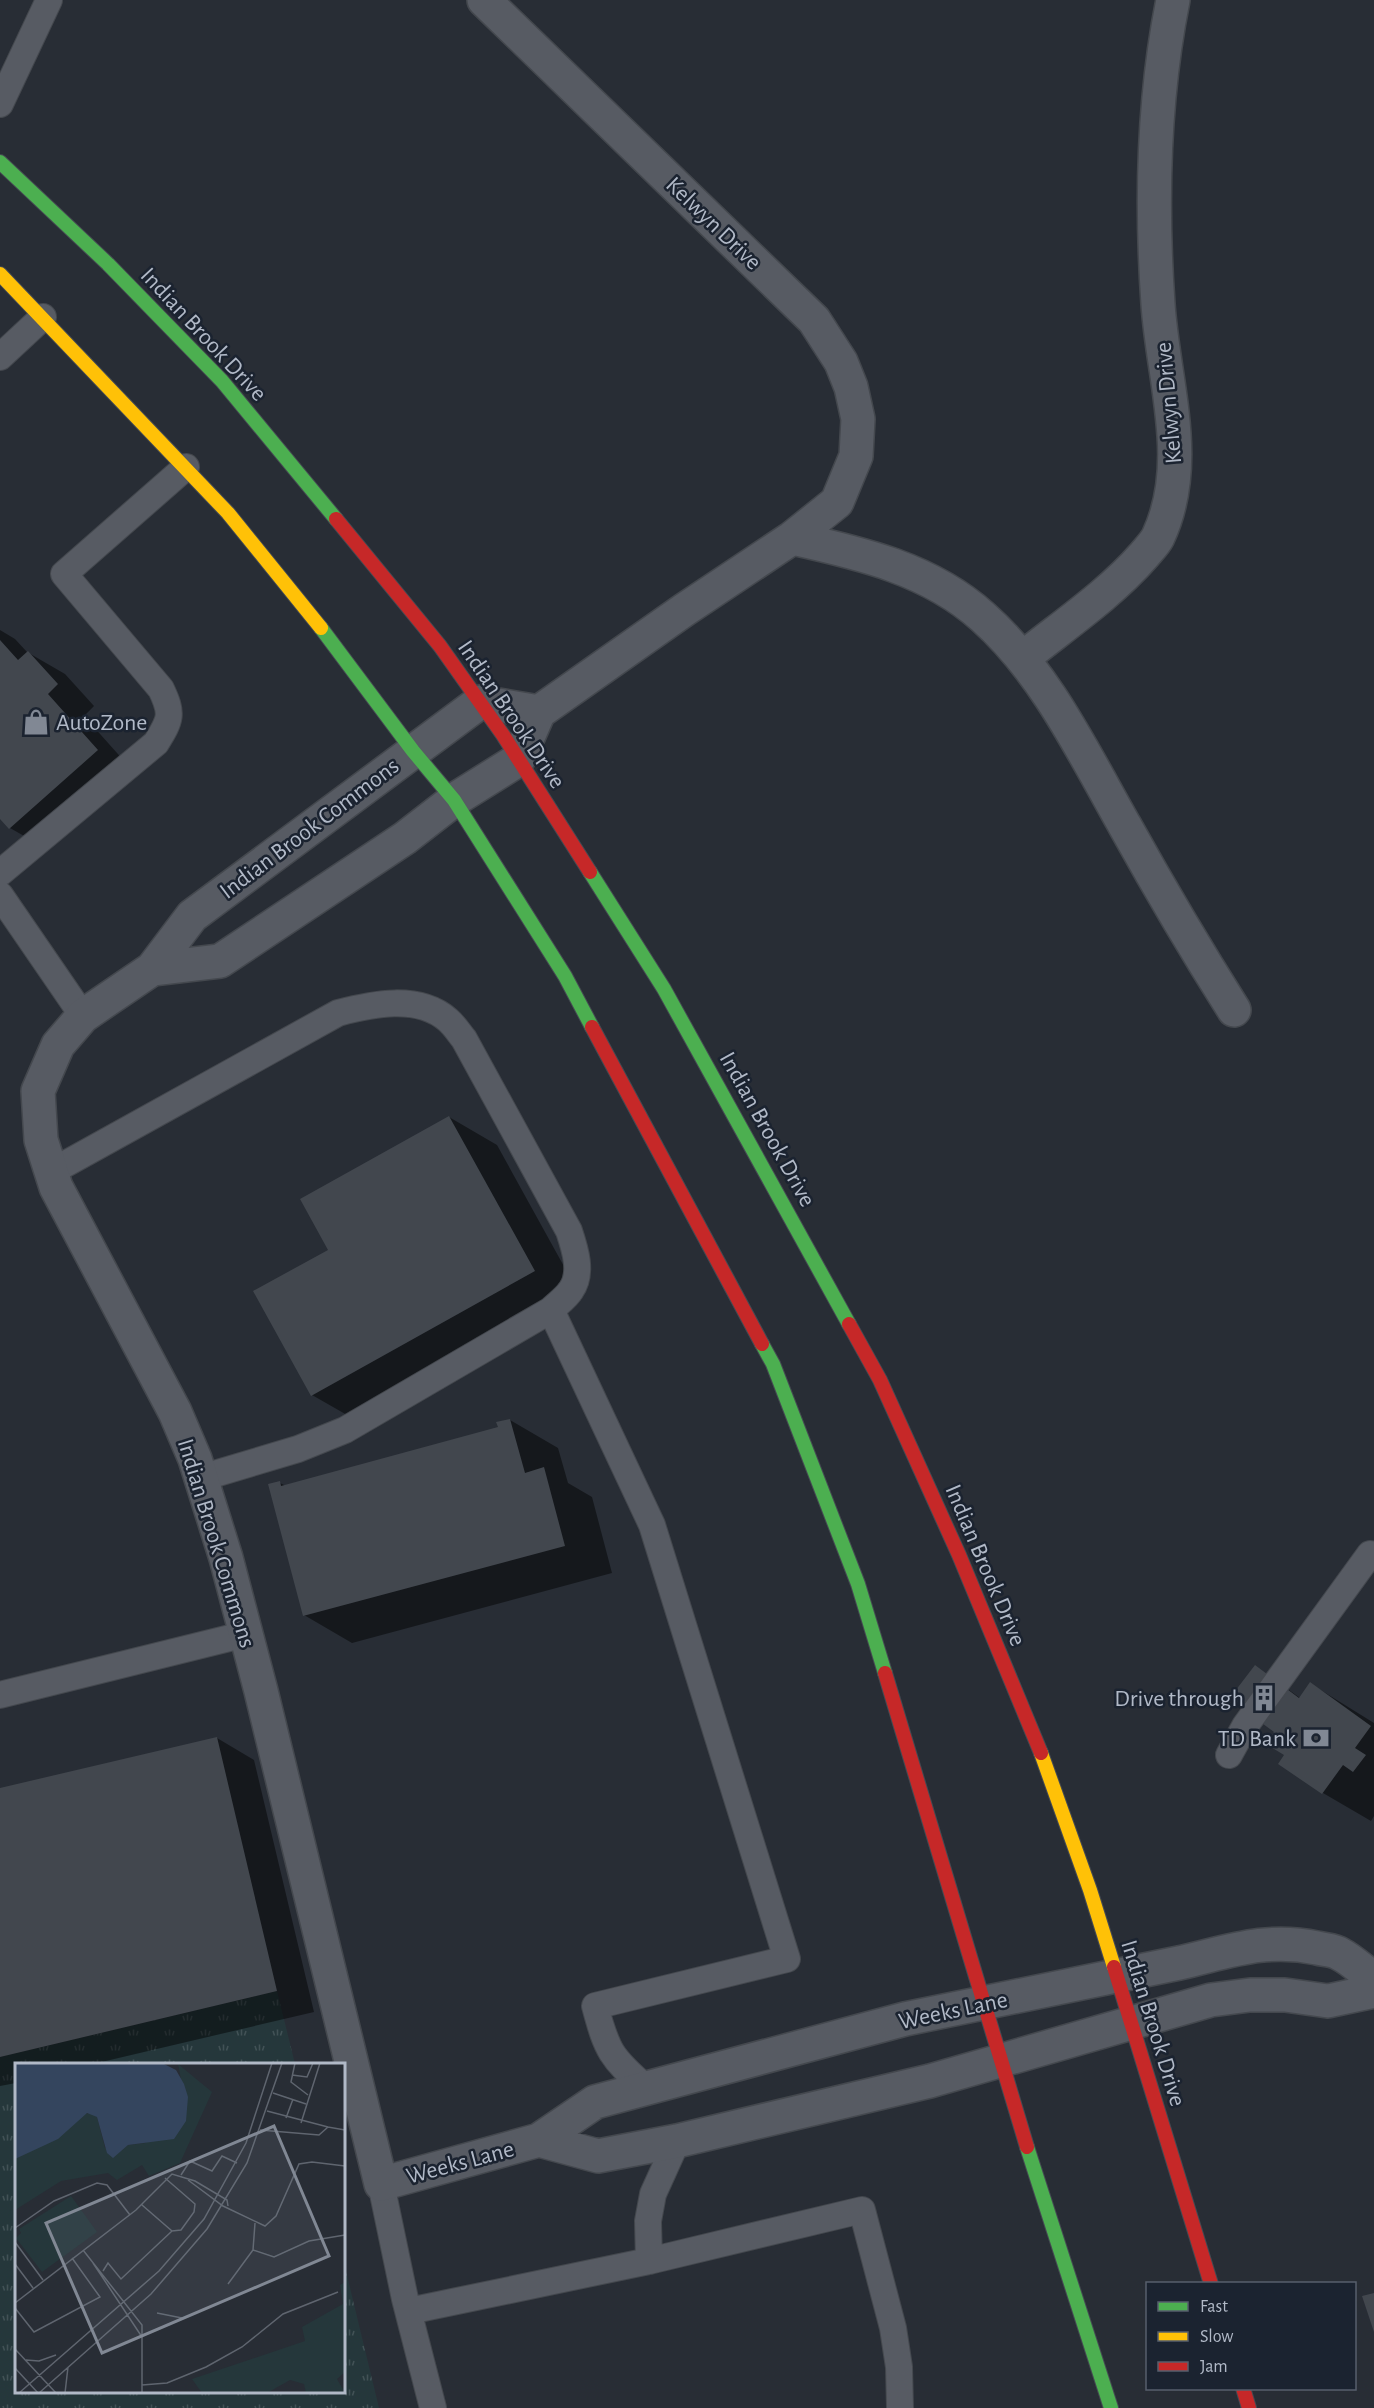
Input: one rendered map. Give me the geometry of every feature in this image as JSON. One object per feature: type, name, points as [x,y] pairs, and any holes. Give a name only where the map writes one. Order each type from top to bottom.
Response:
[{"type":"main road","name":"Indian Brook Drive","points":[[0,162],[108,264],[222,381],[440,646],[518,760],[664,989],[880,1380],[958,1555],[1036,1740],[1090,1890],[1211,2282]]},
{"type":"main road","points":[[0,274],[228,513],[294,593],[413,751],[454,800],[565,976],[773,1364],[858,1584],[921,1787],[1001,2060],[1111,2408]]},
{"type":"main road","points":[[1244,2390],[1249,2408]]},
{"type":"street","name":"Kelwyn Drive","points":[[484,0],[814,320],[841,362],[851,387],[858,419],[856,456],[837,502],[792,538],[684,610],[539,712]]},
{"type":"street","name":"Kelwyn Drive","points":[[1023,658],[1129,573],[1158,539],[1172,496],[1176,451],[1158,306],[1154,219],[1157,124],[1173,0]]},
{"type":"street","points":[[792,538],[854,552],[909,570],[981,616],[1023,658],[1080,746],[1179,925],[1234,1010]]},
{"type":"street","points":[[454,800],[518,760],[539,712],[480,702]]},
{"type":"street","name":"Indian Brook Commons","points":[[381,2184],[246,1634],[201,1478],[175,1412],[56,1187],[41,1140],[38,1091],[58,1045],[83,1016],[152,969],[192,915],[480,702]]},
{"type":"street","name":"Indian Brook Commons","points":[[152,969],[220,961],[405,838],[454,800]]},
{"type":"street","name":"Weeks Lane","points":[[381,2184],[538,2140],[595,2102],[905,2019],[1189,1961],[1218,1952],[1277,1944],[1308,1946],[1340,1953],[1374,1979]]},
{"type":"street","name":"Weeks Lane","points":[[538,2140],[598,2156],[677,2141],[922,2083],[1211,2000],[1240,1996],[1285,1995],[1328,2001],[1374,1991]]},
{"type":"lane","points":[[0,104],[49,0]]},
{"type":"lane","points":[[0,357],[43,317]]},
{"type":"lane","points":[[0,873],[156,742],[168,724],[171,709],[161,689],[64,574],[186,468]]},
{"type":"lane","points":[[0,895],[83,1016]]},
{"type":"lane","points":[[51,1172],[338,1013],[364,1006],[393,1003],[423,1008],[448,1020],[464,1039],[569,1231],[576,1251],[577,1270],[572,1290],[551,1310],[345,1430],[298,1449],[201,1478]]},
{"type":"lane","points":[[551,1310],[652,1525],[787,1959],[595,2006],[605,2043],[619,2064],[646,2088]]},
{"type":"lane","points":[[1229,1755],[1245,1726],[1370,1554]]},
{"type":"lane","points":[[0,1695],[246,1634]]},
{"type":"lane","points":[[649,2261],[648,2221],[653,2193],[677,2141]]},
{"type":"lane","points":[[381,2184],[433,2408]]},
{"type":"lane","points":[[409,2311],[649,2261],[862,2210],[893,2328],[900,2408]]},
{"type":"green space","points":[[277,1991],[295,2063],[15,2063],[15,2393],[345,2393],[345,2267],[379,2408],[0,2408],[0,2057]]},
{"type":"building","name":"AutoZone","points":[[0,640],[18,660],[28,651],[58,684],[48,694],[98,750],[9,829],[0,819]]},
{"type":"building","points":[[449,1116],[535,1271],[311,1396],[253,1291],[328,1250],[300,1199]]},
{"type":"building","points":[[510,1419],[525,1473],[544,1467],[565,1546],[303,1616],[268,1484],[280,1481],[281,1486],[498,1427],[496,1422]]},
{"type":"building","name":"TD Bank","points":[[1255,1665],[1299,1698],[1310,1682],[1371,1726],[1355,1748],[1366,1755],[1353,1772],[1343,1765],[1322,1794],[1278,1764],[1284,1755],[1266,1744],[1274,1732],[1229,1699]]},
{"type":"building","points":[[217,1737],[277,1991],[0,2057],[0,1788]]},
{"type":"building","points":[[1374,2293],[1374,2332],[1362,2296]]},
{"type":"traffic: fast","points":[[0,162],[108,264],[222,381],[336,519]]},
{"type":"traffic: fast","points":[[321,628],[413,751],[454,800],[565,976],[592,1027]]},
{"type":"traffic: fast","points":[[590,872],[664,989],[849,1324]]},
{"type":"traffic: fast","points":[[762,1344],[773,1364],[858,1584],[885,1673]]},
{"type":"traffic: fast","points":[[1027,2147],[1111,2408]]},
{"type":"traffic: slow","points":[[0,274],[228,513],[321,628]]},
{"type":"traffic: slow","points":[[1041,1753],[1090,1890],[1114,1967]]},
{"type":"traffic: jam","points":[[336,519],[440,646],[503,735],[590,872]]},
{"type":"traffic: jam","points":[[592,1027],[762,1344]]},
{"type":"traffic: jam","points":[[849,1324],[880,1380],[959,1555],[1041,1753]]},
{"type":"traffic: jam","points":[[885,1673],[1027,2147]]},
{"type":"traffic: jam","points":[[1114,1967],[1210,2282]]},
{"type":"traffic: jam","points":[[1244,2390],[1249,2408]]},
{"type":"place","name":"AutoZone","points":[[36,722]]},
{"type":"place","name":"Drive through","points":[[1264,1698]]},
{"type":"place","name":"TD Bank","points":[[1316,1738]]}]
